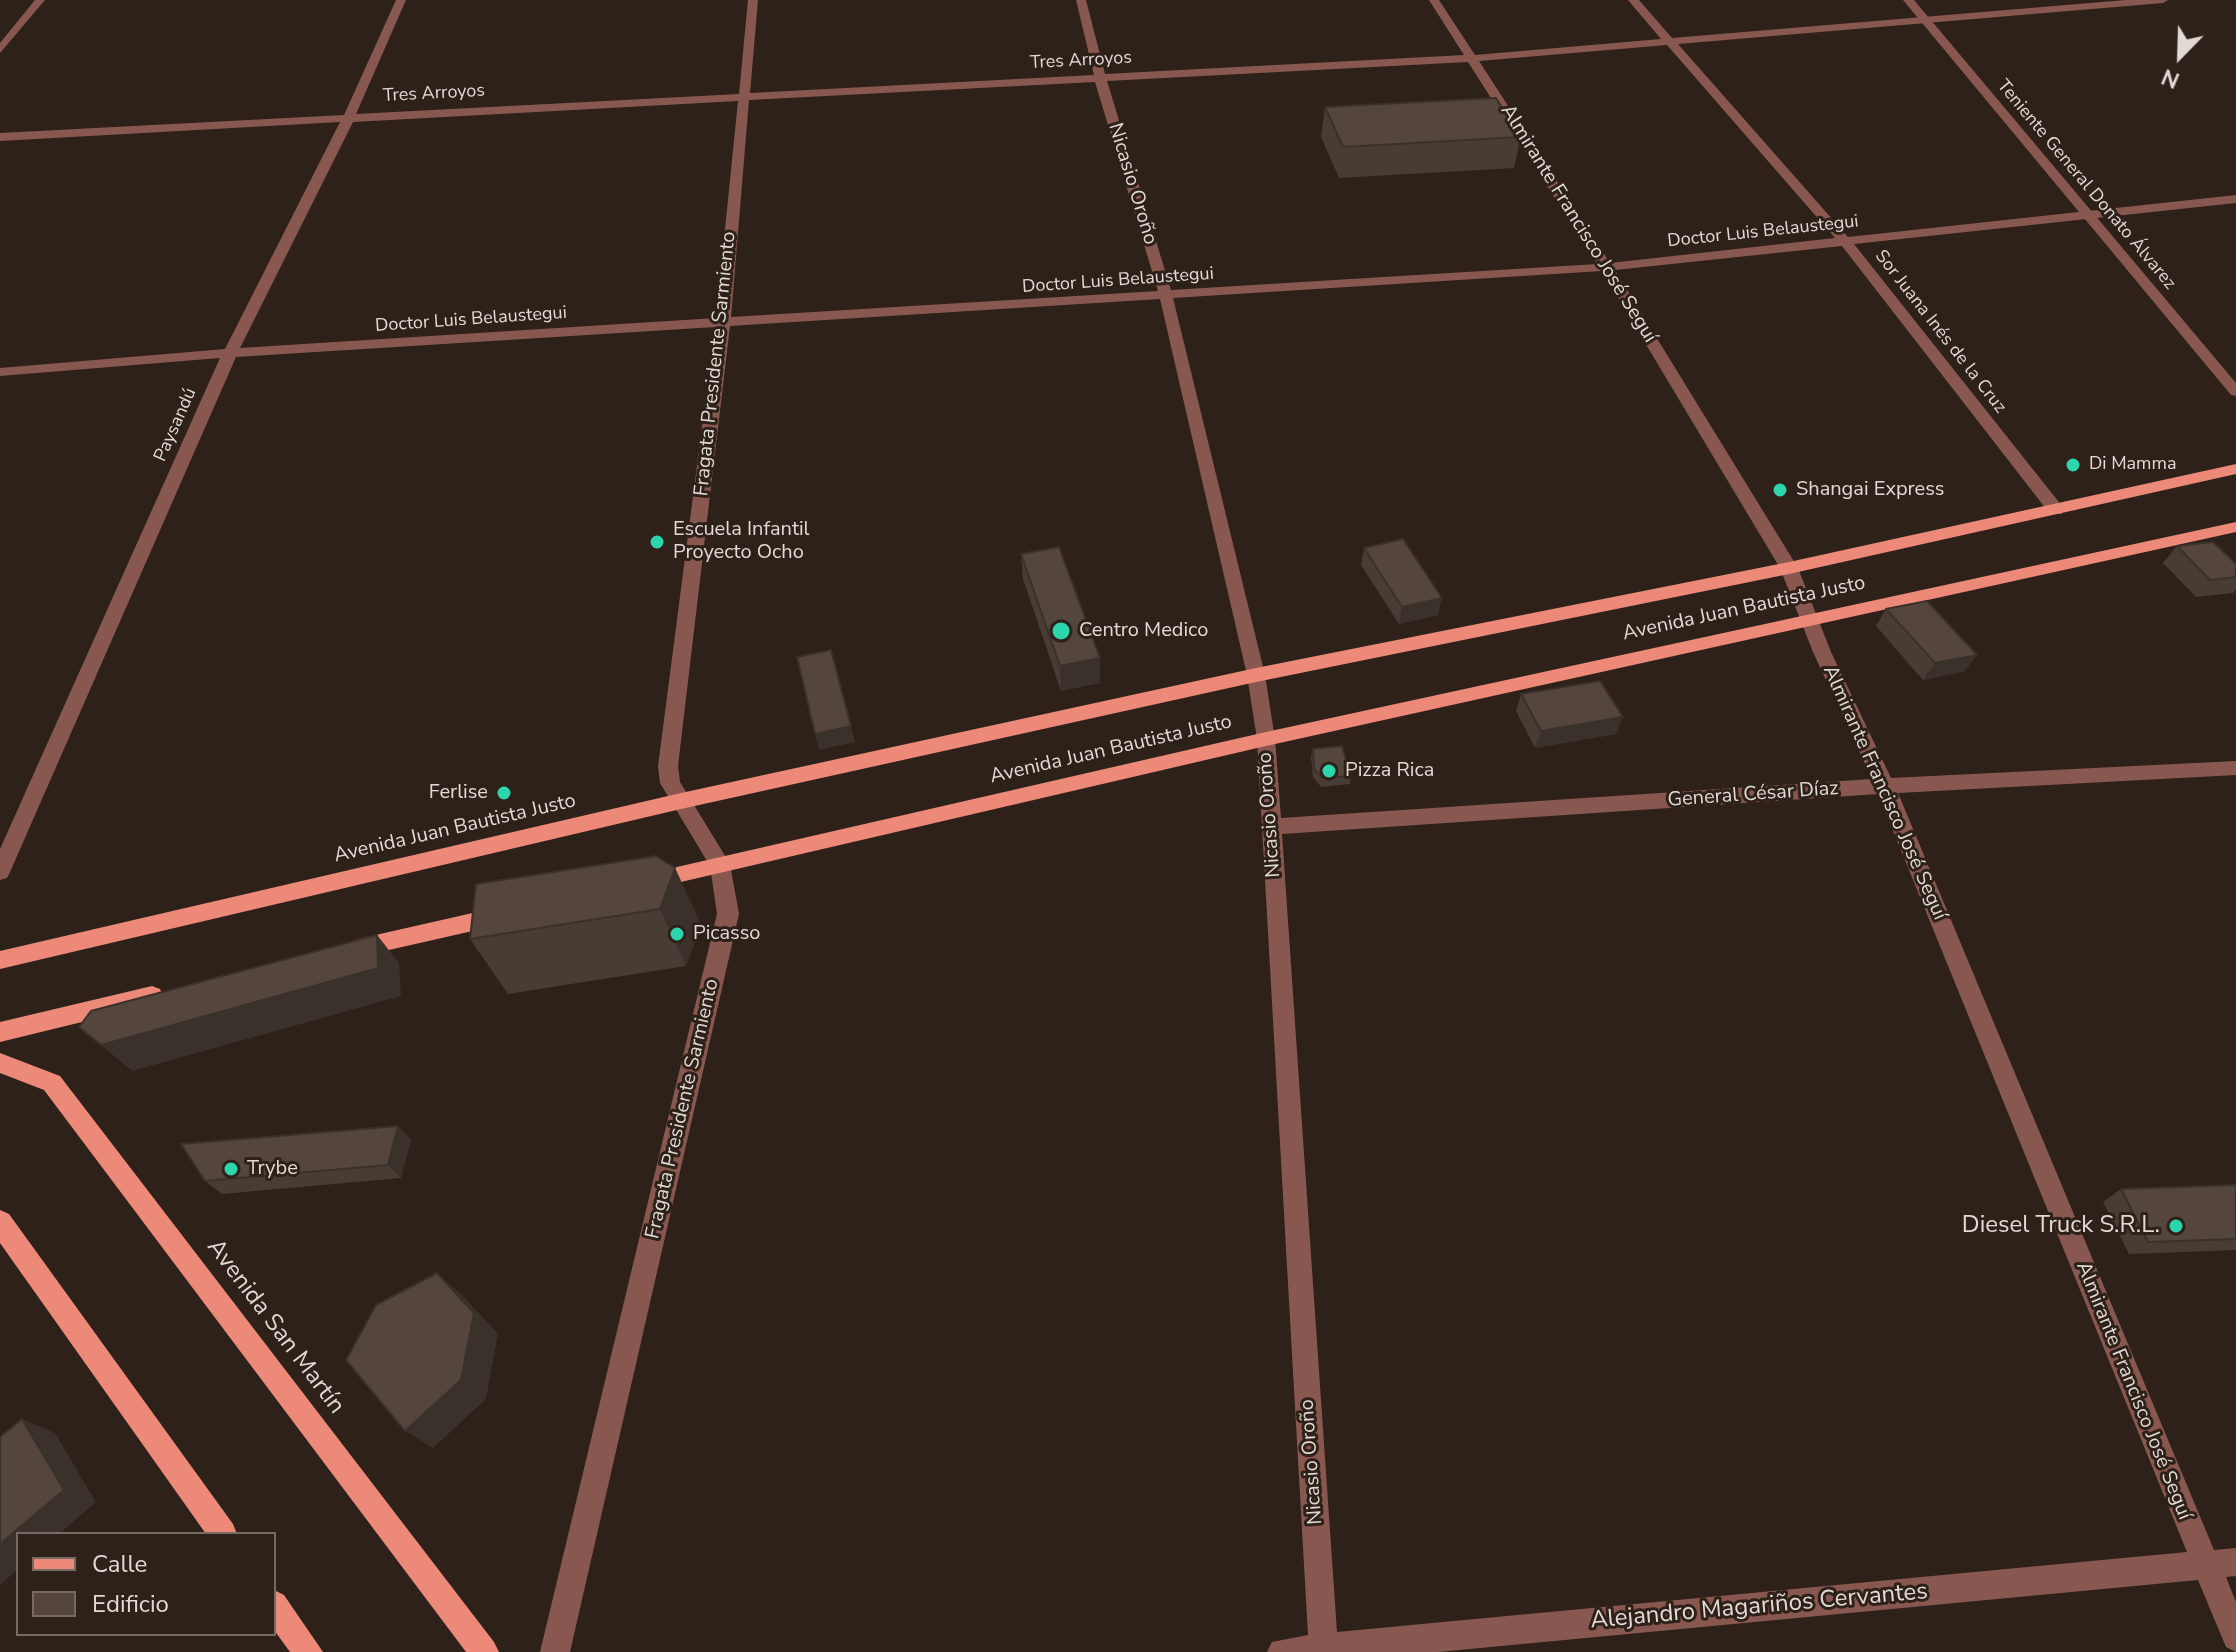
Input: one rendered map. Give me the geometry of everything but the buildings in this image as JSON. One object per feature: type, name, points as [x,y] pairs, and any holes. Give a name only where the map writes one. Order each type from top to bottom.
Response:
[{"type":"main road","name":"Avenida Juan Bautista Justo","points":[[0,960],[681,801],[1256,675],[1789,568],[2236,469]]},
{"type":"main road","name":"Avenida Juan Bautista Justo","points":[[642,883],[1266,739],[2236,527]]},
{"type":"main road","points":[[336,953],[519,911]]},
{"type":"main road","points":[[0,1032],[167,992]]},
{"type":"main road","name":"Avenida San Martín","points":[[0,1063],[52,1083],[484,1652]]},
{"type":"main road","points":[[0,1222],[222,1532]]},
{"type":"main road","points":[[276,1608],[308,1652]]},
{"type":"street","points":[[0,50],[40,0]]},
{"type":"street","name":"Paysandú","points":[[0,872],[230,353],[349,117],[401,0]]},
{"type":"street","name":"Fragata Presidente Sarmiento","points":[[555,1652],[728,914],[720,864],[670,783],[668,766],[723,323],[753,0]]},
{"type":"street","name":"Nicasio Oroño","points":[[1081,0],[1100,78],[1166,296],[1256,675],[1266,739],[1324,1650]]},
{"type":"street","name":"Almirante Francisco José Seguí","points":[[1434,0],[1606,267],[1789,568],[1822,652],[1885,786],[2236,1637]]},
{"type":"street","name":"Sor Juana Inés de la Cruz","points":[[1633,0],[1845,241],[2056,510]]},
{"type":"street","name":"Teniente General Donato Álvarez","points":[[1908,0],[2236,392]]},
{"type":"street","name":"Tres Arroyos","points":[[0,137],[1473,58],[2163,0]]},
{"type":"street","name":"Doctor Luis Belaustegui","points":[[0,372],[230,353],[1606,267],[2236,199]]},
{"type":"street","name":"General César Díaz","points":[[1271,827],[1885,786],[2236,768]]},
{"type":"street","name":"Alejandro Magariños Cervantes","points":[[1282,1652],[2236,1562]]},
{"type":"place","name":"Di Mamma","points":[[2073,465]]},
{"type":"place","name":"Shangai Express","points":[[1780,490]]},
{"type":"place","name":"Escuela Infantil Proyecto Ocho","points":[[657,542]]},
{"type":"place","name":"Centro Medico","points":[[1061,631]]},
{"type":"place","name":"Pizza Rica","points":[[1329,771]]},
{"type":"place","name":"Ferlise","points":[[504,793]]},
{"type":"place","name":"Picasso","points":[[677,934]]},
{"type":"place","name":"Trybe","points":[[231,1169]]},
{"type":"place","name":"Diesel Truck S.R.L.","points":[[2176,1226]]}]
